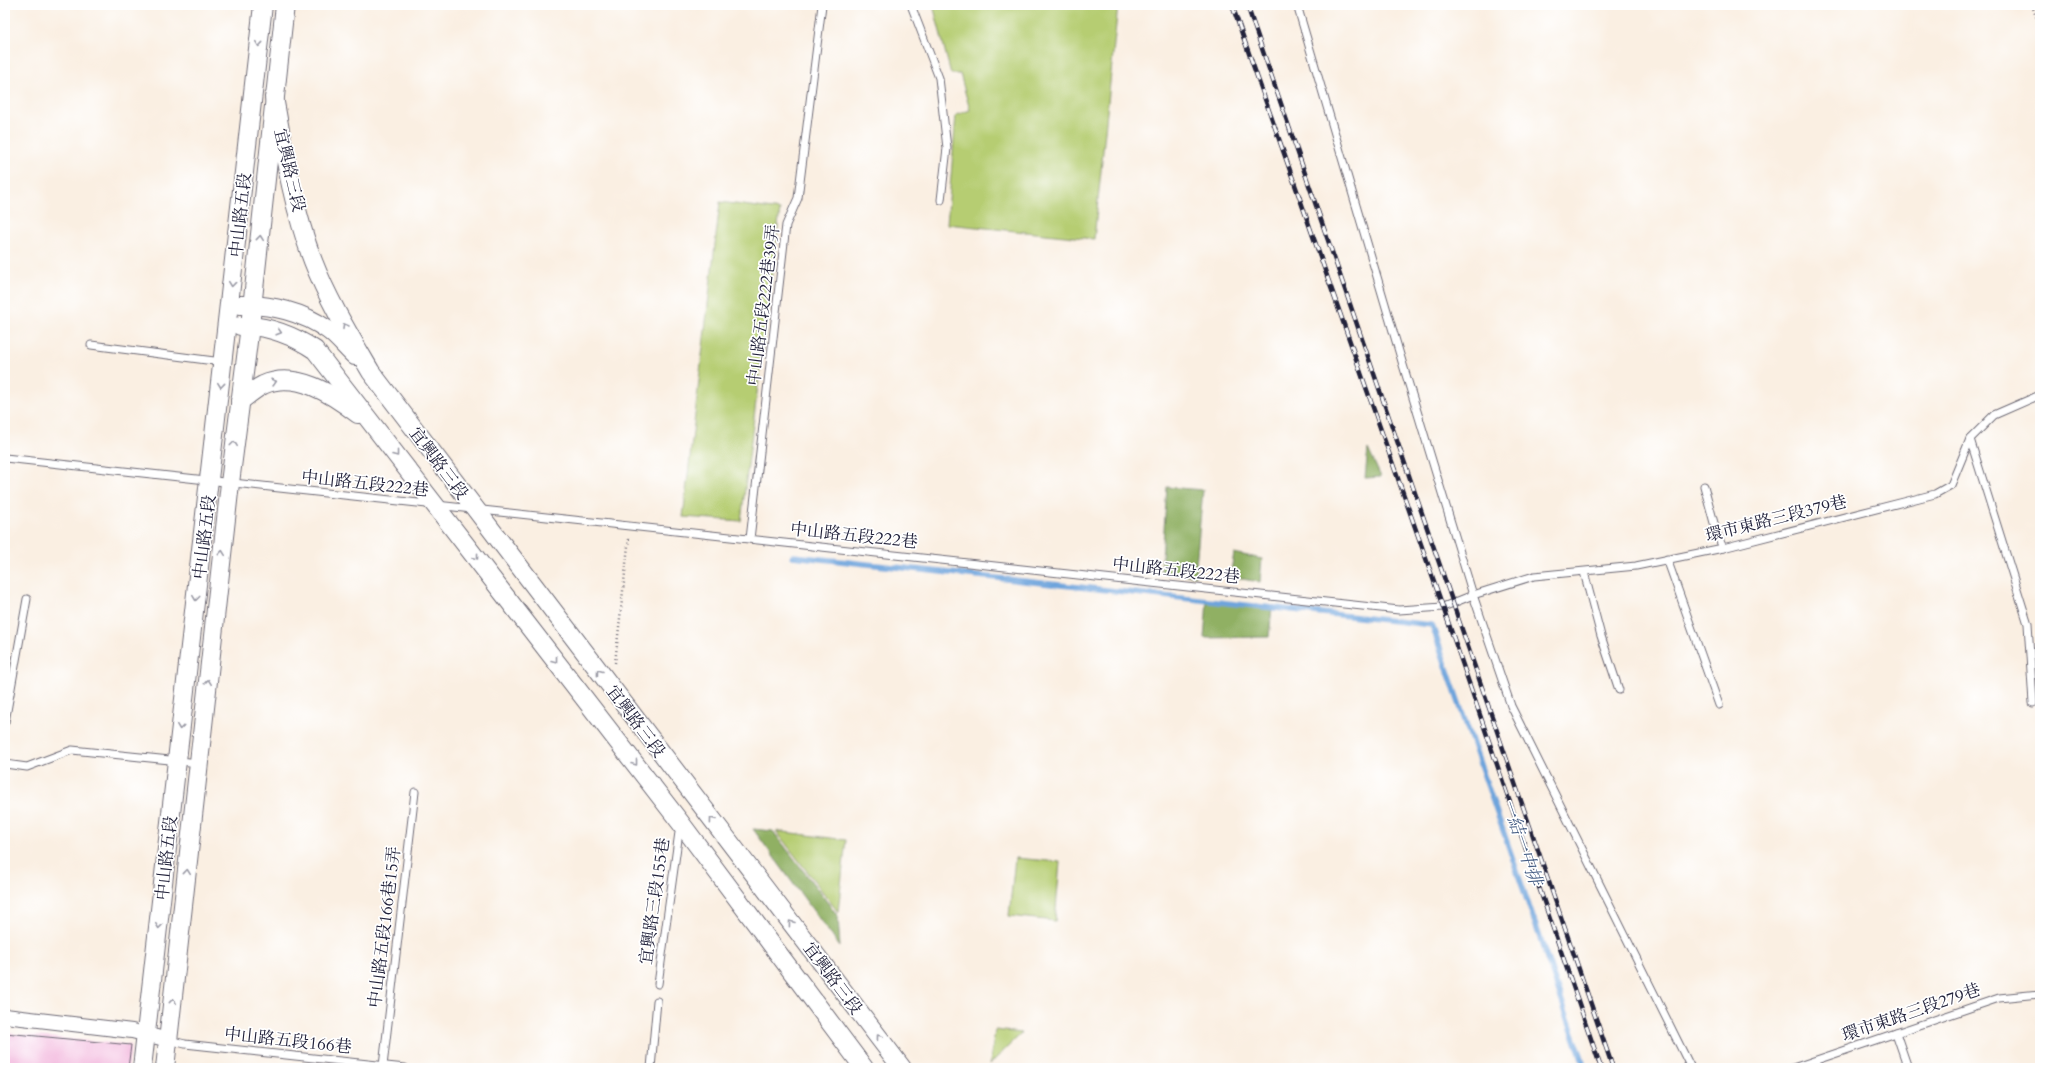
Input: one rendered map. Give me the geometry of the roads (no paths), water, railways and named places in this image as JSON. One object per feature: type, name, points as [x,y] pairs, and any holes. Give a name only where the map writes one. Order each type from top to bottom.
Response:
[{"type":"street","name":"中山路五段","points":[[142,1068],[147,1034],[176,760],[210,481],[264,5]]},
{"type":"street","name":"中山路五段","points":[[165,1068],[230,483],[250,326],[284,5]]},
{"type":"street","name":"宜興路三段","points":[[274,97],[287,170],[313,261],[338,314],[371,372],[902,1068]]},
{"type":"street","name":"宜興路三段","points":[[230,305],[252,304],[282,309],[313,320],[329,331],[371,372]]},
{"type":"street","name":"宜興路三段","points":[[227,327],[250,326],[280,331],[299,339],[315,350],[680,822],[864,1068]]},
{"type":"street","name":"宜興路三段","points":[[240,400],[263,385],[282,380],[305,382],[348,406],[372,424]]},
{"type":"street","points":[[5,1016],[132,1031],[169,1040]]},
{"type":"lane","name":"中山路五段222巷39弄","points":[[750,539],[786,225],[798,198],[822,5]]},
{"type":"lane","points":[[911,5],[939,78],[948,148],[941,200]]},
{"type":"lane","points":[[1297,5],[1403,365],[1473,594],[1511,706],[1691,1068]]},
{"type":"lane","points":[[91,346],[223,362]]},
{"type":"lane","name":"環市東路三段379巷","points":[[1473,594],[1534,576],[1636,566],[1723,548],[1935,494],[1951,485],[1970,439],[1994,415],[2040,395]]},
{"type":"lane","points":[[1970,439],[2028,624],[2033,703]]},
{"type":"lane","name":"中山路五段222巷","points":[[5,458],[1398,610],[1443,607],[1473,594]]},
{"type":"lane","points":[[1704,486],[1717,534],[1723,548]]},
{"type":"lane","points":[[1667,559],[1719,705]]},
{"type":"lane","points":[[1584,572],[1601,636],[1619,690]]},
{"type":"lane","points":[[5,722],[27,599]]},
{"type":"lane","points":[[5,764],[26,767],[72,750],[199,762]]},
{"type":"lane","name":"中山路五段166巷15弄","points":[[383,1066],[415,792]]},
{"type":"lane","name":"宜興路三段155巷","points":[[658,984],[680,822]]},
{"type":"lane","name":"環市東路三段279巷","points":[[1793,1068],[1999,998],[2040,994]]},
{"type":"lane","points":[[651,1068],[657,1001]]},
{"type":"lane","points":[[1896,1033],[1908,1068]]},
{"type":"lane","name":"中山路五段166巷","points":[[169,1040],[185,1044],[405,1068]]},
{"type":"waterway","name":"一結一中排","points":[[793,556],[1432,625],[1585,1068]]},
{"type":"railway","points":[[1232,5],[1443,607],[1601,1068]]},
{"type":"railway","points":[[1247,5],[1613,1068]]}]
